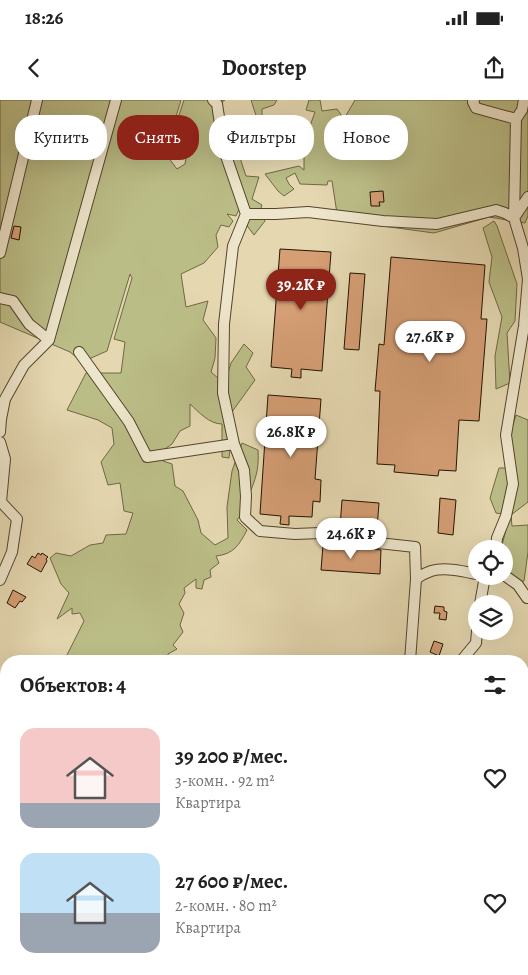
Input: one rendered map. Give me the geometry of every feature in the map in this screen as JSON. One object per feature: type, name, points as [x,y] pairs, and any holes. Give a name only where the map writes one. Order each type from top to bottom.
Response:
[{"type":"street","points":[[0,253],[37,100]]},
{"type":"street","points":[[0,432],[0,420],[6,399],[24,365],[49,340],[116,100]]},
{"type":"street","points":[[212,100],[217,104],[224,150],[246,214],[233,246],[224,324],[223,393],[234,444],[244,470],[245,517],[260,531],[295,534],[321,533],[351,540],[415,547],[416,579],[410,655]]},
{"type":"street","points":[[474,100],[476,108],[516,119]]},
{"type":"street","points":[[497,540],[506,516],[513,484],[506,435],[524,326],[528,279],[524,248],[514,218],[516,119],[522,110],[524,100]]},
{"type":"street","points":[[514,218],[528,196]]},
{"type":"street","points":[[246,214],[308,212],[383,221],[437,224],[496,210],[514,218]]},
{"type":"street","points":[[0,298],[12,301],[29,324],[49,340]]},
{"type":"street","points":[[79,352],[129,422],[147,457],[234,444]]},
{"type":"street","points":[[0,442],[5,459],[1,502],[17,519],[12,552],[0,580]]},
{"type":"street","points":[[416,579],[430,571],[462,570],[468,572]]},
{"type":"street","points":[[513,582],[518,585],[527,598]]},
{"type":"street","points":[[466,655],[476,640]]},
{"type":"green space","points":[[0,100],[181,100],[176,115],[117,115],[117,160],[170,160],[177,169],[185,164],[186,160],[199,160],[199,115],[179,115],[184,100],[225,100],[219,104],[219,115],[209,115],[209,160],[241,160],[246,176],[259,177],[252,199],[262,205],[260,211],[265,221],[254,235],[245,223],[240,207],[236,216],[227,214],[233,221],[229,227],[221,225],[216,235],[218,247],[204,263],[181,274],[186,307],[208,301],[203,320],[216,338],[215,358],[211,372],[219,379],[226,379],[231,363],[244,344],[253,353],[246,367],[255,380],[229,416],[233,426],[229,458],[222,457],[222,424],[209,420],[190,404],[190,426],[180,431],[172,444],[162,451],[163,461],[172,464],[175,486],[183,491],[198,520],[201,533],[215,545],[228,538],[227,507],[232,471],[242,443],[258,450],[258,461],[251,490],[241,495],[244,511],[237,520],[247,530],[232,551],[216,556],[219,563],[210,570],[211,577],[204,580],[202,589],[196,588],[196,579],[184,588],[185,593],[179,604],[184,613],[180,625],[183,632],[173,645],[177,649],[168,655],[67,655],[84,621],[80,613],[72,614],[72,608],[57,619],[69,593],[61,584],[50,558],[56,553],[71,556],[90,545],[103,543],[106,535],[126,534],[133,513],[124,511],[120,483],[108,485],[101,462],[114,444],[112,428],[98,420],[67,410],[86,373],[121,373],[125,342],[114,339],[132,278],[130,274],[107,351],[82,362],[70,352],[0,322]]},
{"type":"green space","points":[[251,100],[277,100],[274,105],[262,109],[262,115],[256,115]]},
{"type":"green space","points":[[309,100],[320,100],[322,111],[337,109],[341,115],[324,115],[324,160],[408,160],[408,115],[346,115],[355,100],[528,100],[528,216],[525,223],[489,217],[434,233],[338,220],[332,181],[328,181],[327,185],[300,184],[295,173],[286,178],[294,189],[284,196],[265,174],[299,166],[304,170],[304,160],[314,160],[315,112],[306,110]]},
{"type":"green space","points":[[494,221],[517,284],[515,321],[507,333],[510,383],[496,389],[495,356],[502,317],[489,282],[492,257],[483,228]]},
{"type":"green space","points":[[516,415],[528,420],[528,502],[511,515],[512,526],[528,525],[528,552],[524,581],[513,583],[513,540],[503,540],[507,526],[503,514],[496,513],[490,498],[499,468],[513,468],[510,434]]},
{"type":"building","points":[[383,191],[384,202],[379,202],[380,206],[371,206],[370,192]]},
{"type":"building","points":[[14,226],[21,227],[19,240],[11,238]]},
{"type":"building","points":[[280,249],[331,252],[322,371],[301,369],[301,378],[291,377],[292,369],[271,367]]},
{"type":"building","points":[[391,257],[485,265],[481,319],[487,319],[479,421],[459,420],[456,471],[439,470],[438,476],[394,472],[395,465],[377,464],[380,391],[375,391],[379,344],[384,345]]},
{"type":"building","points":[[350,273],[365,274],[359,350],[344,349]]},
{"type":"building","points":[[268,395],[321,399],[315,479],[321,480],[320,502],[313,501],[312,517],[289,516],[289,525],[280,524],[281,516],[260,514]]},
{"type":"building","points":[[440,498],[456,500],[453,535],[438,533]]},
{"type":"building","points":[[342,500],[379,503],[377,529],[340,527]]},
{"type":"building","points":[[323,545],[381,550],[380,574],[321,570]]},
{"type":"building","points":[[38,553],[48,557],[41,572],[27,564],[32,556],[35,558]]},
{"type":"building","points":[[13,590],[26,597],[15,608],[7,603]]},
{"type":"building","points":[[435,606],[444,607],[444,611],[447,612],[446,620],[439,619],[440,613],[434,613]]},
{"type":"building","points":[[434,641],[443,644],[439,655],[430,652]]}]
